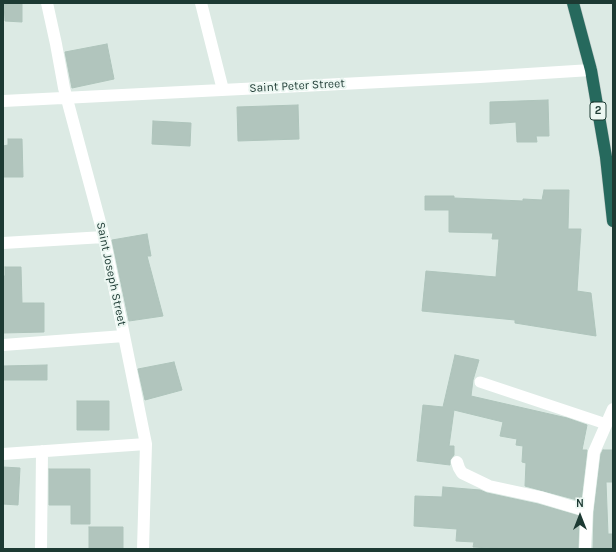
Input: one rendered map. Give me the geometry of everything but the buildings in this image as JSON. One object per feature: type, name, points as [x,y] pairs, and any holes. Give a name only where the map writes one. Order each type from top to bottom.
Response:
[{"type":"highway","name":"2","points":[[573,3],[591,70],[610,158],[613,221]]},
{"type":"street","name":"Saint Joseph Street","points":[[47,3],[66,98],[104,237],[146,444],[143,549]]},
{"type":"street","points":[[201,3],[223,90]]},
{"type":"street","name":"Saint Peter Street","points":[[3,101],[591,70]]},
{"type":"street","points":[[3,243],[104,237]]},
{"type":"street","points":[[3,345],[124,336]]},
{"type":"street","points":[[585,549],[587,511],[594,452],[613,409]]},
{"type":"street","points":[[3,454],[146,444]]},
{"type":"street","points":[[41,549],[42,451]]},
{"type":"street","points":[[457,462],[462,473],[489,486],[540,497],[587,511]]},
{"type":"lane","points":[[480,382],[606,424]]}]
